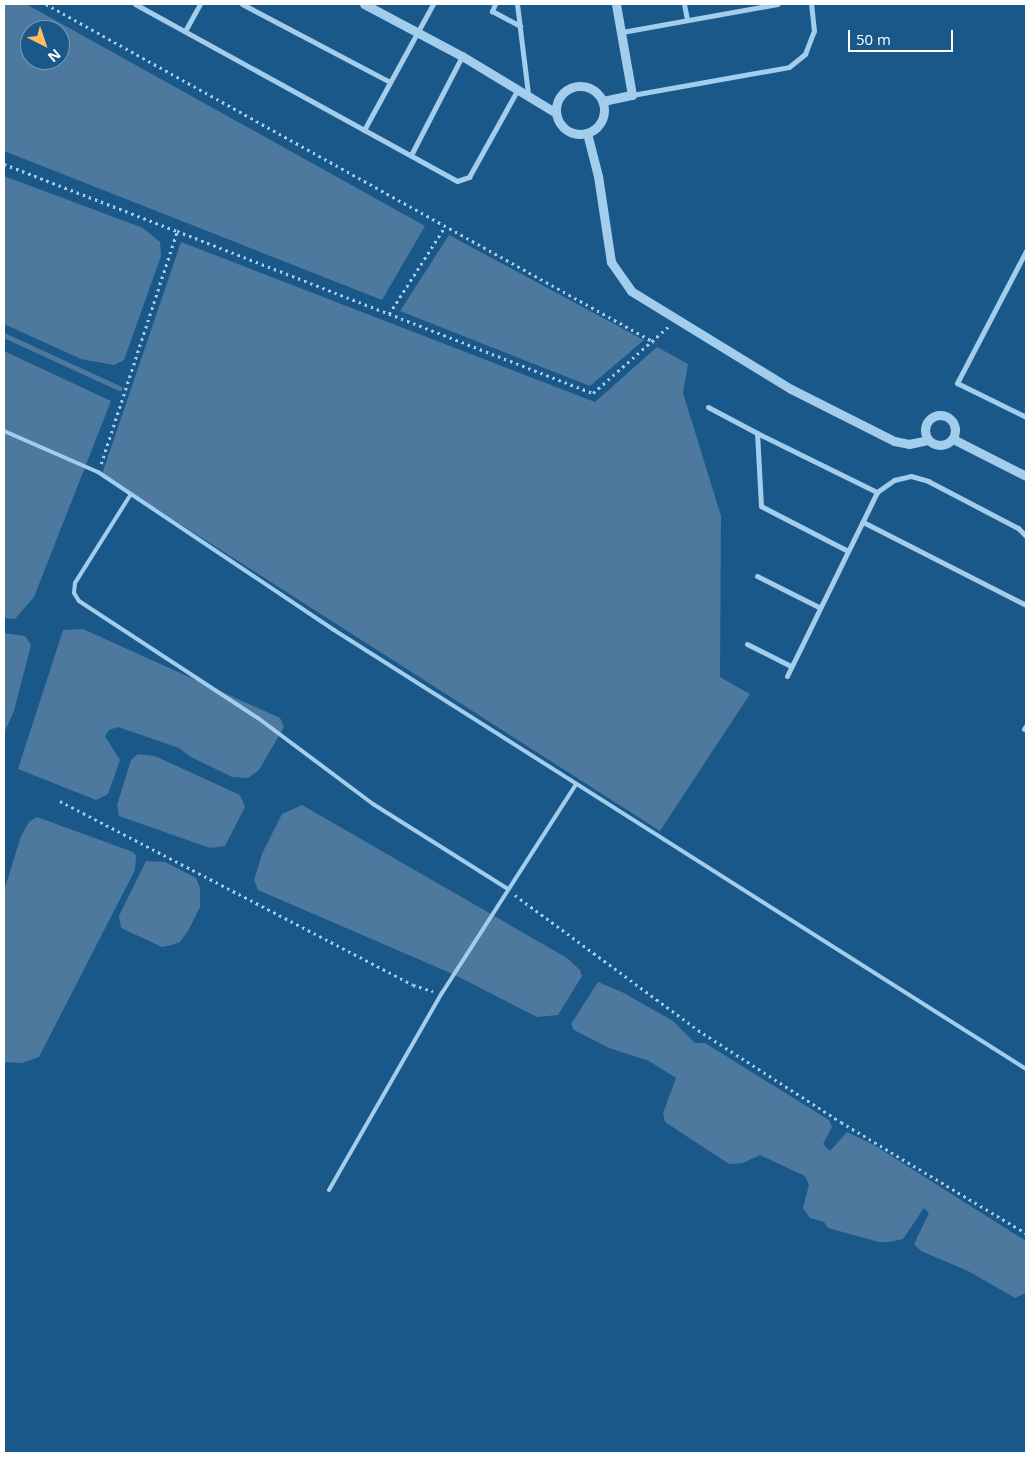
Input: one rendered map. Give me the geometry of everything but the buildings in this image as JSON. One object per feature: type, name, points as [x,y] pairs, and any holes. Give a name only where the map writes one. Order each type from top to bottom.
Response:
[{"type":"street","points":[[135,4],[364,130],[463,181],[469,177],[518,89]]},
{"type":"street","points":[[185,31],[200,4]]},
{"type":"street","points":[[242,4],[390,82]]},
{"type":"street","points":[[364,4],[462,56],[528,94],[556,113],[565,128],[580,134],[587,133],[604,117],[603,101],[593,89],[578,85],[564,92],[556,113]]},
{"type":"street","points":[[364,130],[433,4]]},
{"type":"street","points":[[495,4],[492,11],[520,26]]},
{"type":"street","points":[[517,4],[528,94]]},
{"type":"street","points":[[616,4],[632,95]]},
{"type":"street","points":[[684,4],[686,20]]},
{"type":"street","points":[[622,32],[746,6],[778,4]]},
{"type":"street","points":[[603,101],[789,67],[805,54],[814,31],[811,4]]},
{"type":"street","points":[[411,155],[462,56]]},
{"type":"street","points":[[587,133],[598,176],[611,262],[631,291],[771,379],[894,441],[909,444],[928,440],[938,445],[953,439],[1026,476]]},
{"type":"street","points":[[1026,251],[957,382],[1026,417]]},
{"type":"street","points":[[708,407],[877,492]]},
{"type":"street","points":[[928,440],[927,423],[937,415],[944,415],[954,423],[953,439]]},
{"type":"street","points":[[757,432],[761,506],[848,551]]},
{"type":"street","points":[[787,676],[819,607],[877,492],[894,480],[911,476],[928,481],[1018,528],[1026,536]]},
{"type":"street","points":[[863,522],[1026,605]]},
{"type":"street","points":[[757,576],[819,607]]},
{"type":"street","points":[[747,644],[791,666]]},
{"type":"lane","points":[[4,430],[98,472],[334,630],[1026,1069]]},
{"type":"lane","points":[[130,494],[75,583],[74,593],[80,601],[258,718],[373,804],[508,889]]},
{"type":"lane","points":[[329,1190],[442,993],[576,784]]},
{"type":"path","points":[[46,4],[444,228],[654,342]]},
{"type":"path","points":[[4,164],[593,393],[654,342],[675,320]]},
{"type":"path","points":[[389,314],[444,228]]},
{"type":"path","points":[[98,472],[177,231]]},
{"type":"path","points":[[60,801],[413,985],[442,993]]},
{"type":"path","points":[[508,889],[698,1030],[841,1122],[1026,1234]]},
{"type":"water","points":[[4,4],[26,4],[55,20],[20,20],[20,70],[70,70],[70,28],[425,226],[382,300],[4,151]]},
{"type":"water","points":[[4,176],[143,228],[160,242],[161,256],[124,360],[114,365],[81,359],[4,324]]},
{"type":"water","points":[[449,235],[644,340],[590,386],[400,311]]},
{"type":"water","points":[[181,242],[595,402],[657,347],[688,364],[683,393],[721,516],[720,677],[750,694],[660,831],[102,474]]},
{"type":"water","points":[[4,351],[111,401],[34,597],[15,619],[4,618]]},
{"type":"water","points":[[83,629],[280,718],[284,727],[259,770],[248,778],[232,777],[189,756],[179,748],[118,727],[109,730],[105,736],[120,760],[108,794],[96,800],[18,769],[63,630]]},
{"type":"water","points":[[4,633],[25,636],[31,645],[14,711],[4,733]]},
{"type":"water","points":[[138,754],[155,756],[240,795],[245,807],[225,846],[210,848],[119,816],[117,805],[131,760]]},
{"type":"water","points":[[302,805],[567,958],[580,970],[582,976],[558,1015],[537,1017],[455,975],[258,890],[254,880],[262,854],[282,814]]},
{"type":"water","points":[[37,817],[133,852],[136,856],[135,870],[39,1057],[22,1063],[4,1062],[4,891],[21,836],[29,822]]},
{"type":"water","points":[[146,861],[165,862],[196,878],[200,888],[200,907],[180,942],[172,945],[162,947],[121,928],[119,916]]},
{"type":"water","points":[[598,982],[622,992],[673,1021],[695,1043],[705,1043],[829,1120],[832,1127],[823,1144],[830,1151],[847,1132],[874,1145],[1026,1241],[1026,1293],[1015,1298],[968,1271],[921,1251],[914,1244],[929,1213],[924,1208],[903,1239],[890,1242],[879,1242],[828,1228],[824,1222],[810,1218],[803,1208],[809,1185],[805,1176],[760,1155],[743,1163],[729,1164],[665,1122],[663,1113],[676,1078],[649,1061],[609,1048],[574,1030],[571,1024]]},
{"type":"waterway","points":[[4,335],[119,388]]}]
